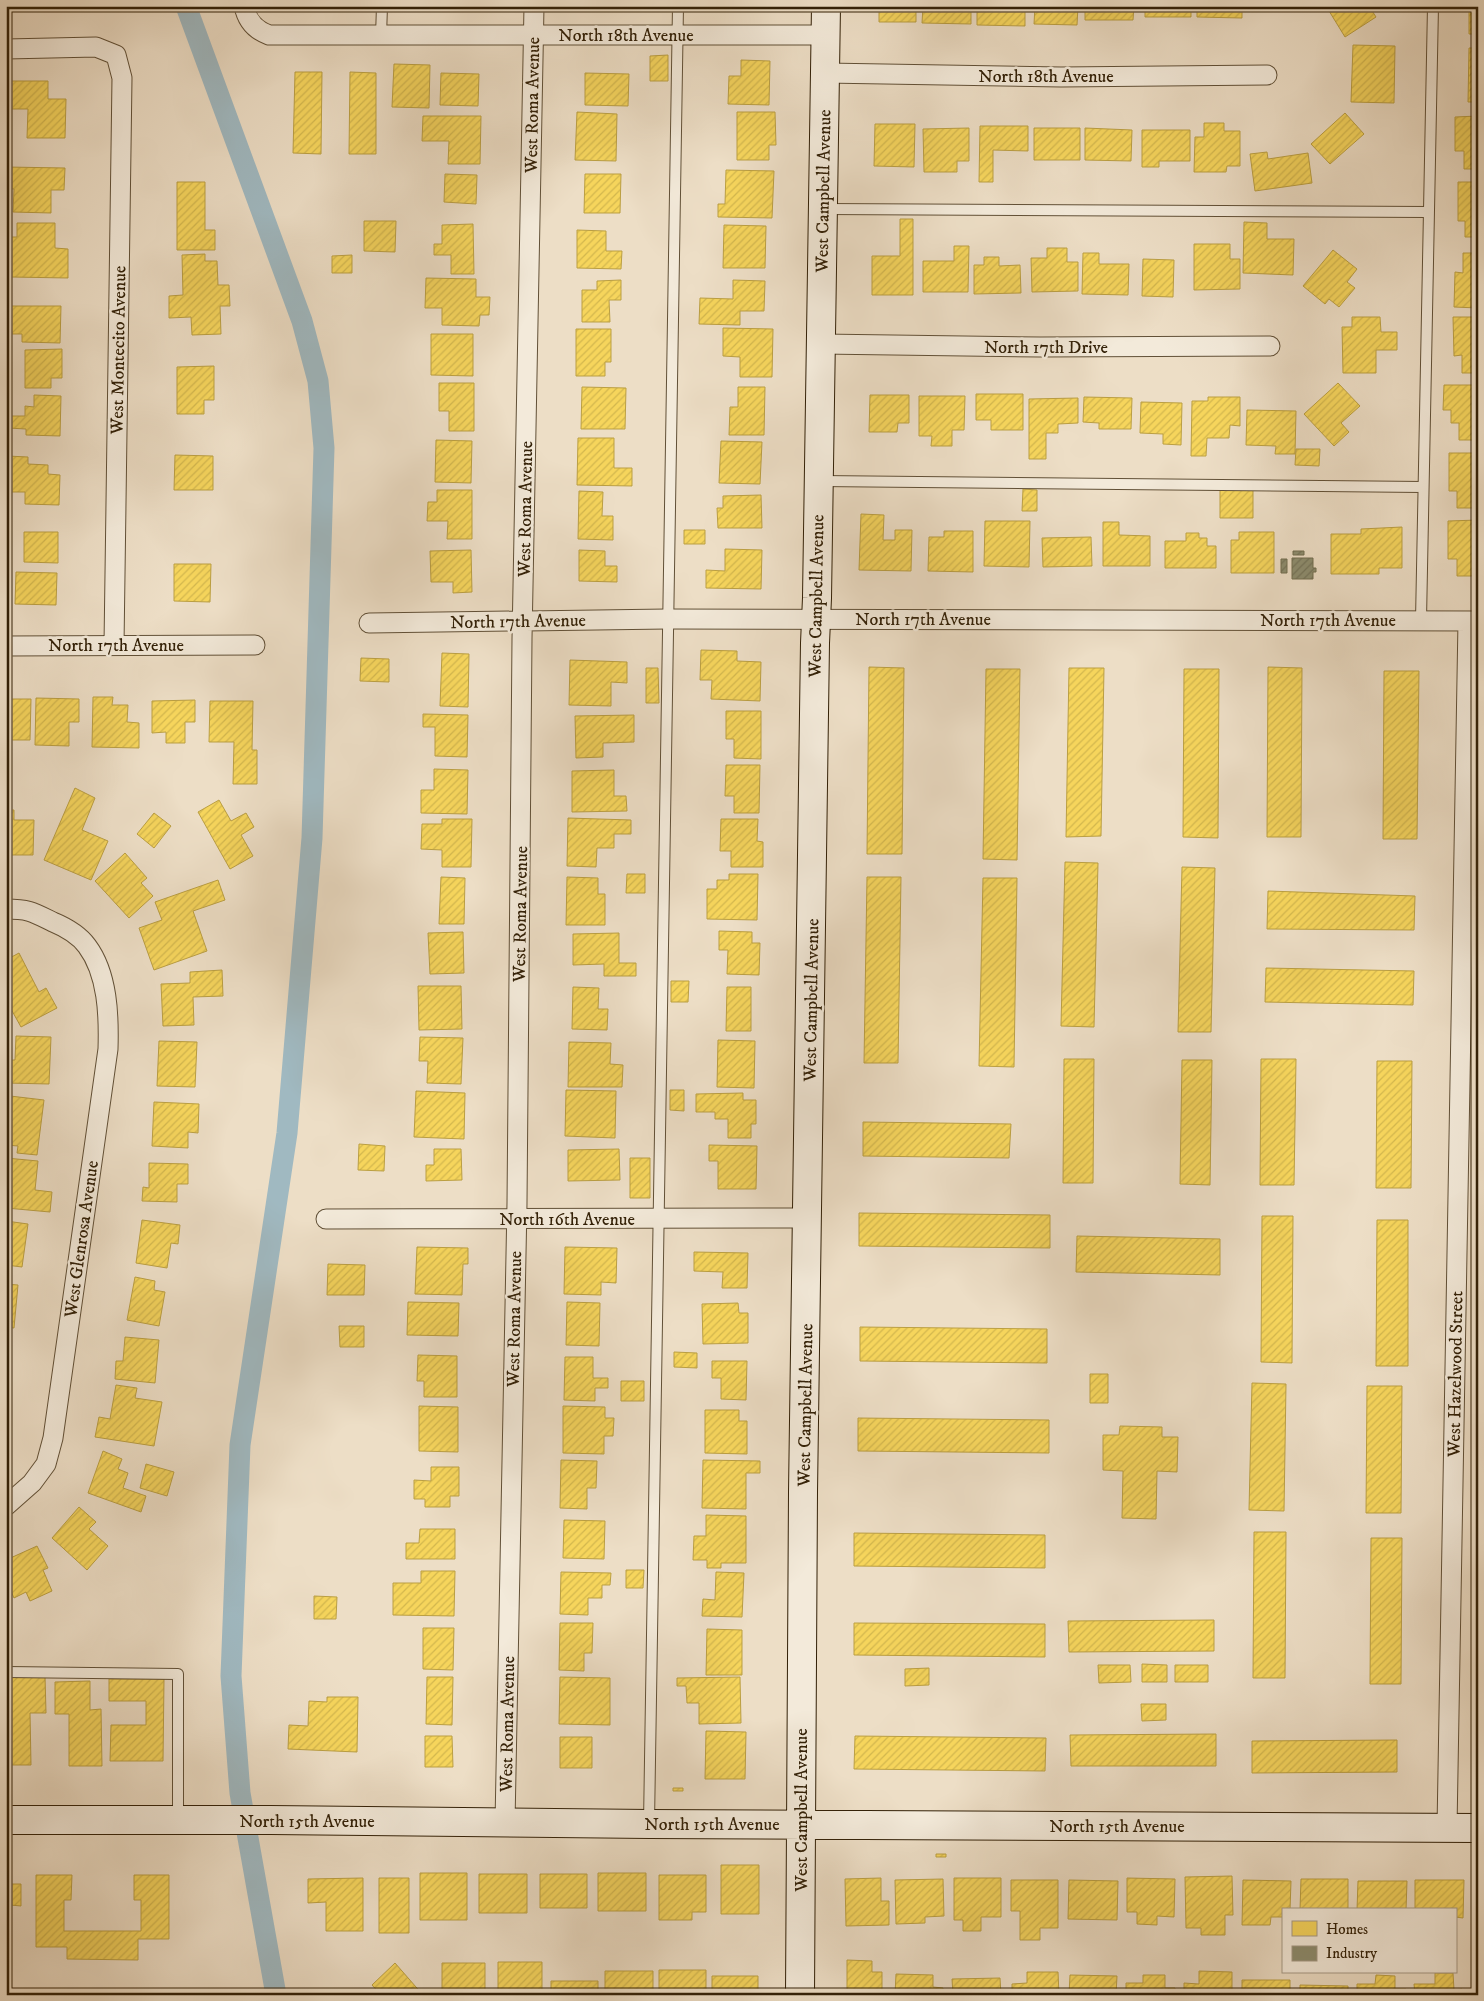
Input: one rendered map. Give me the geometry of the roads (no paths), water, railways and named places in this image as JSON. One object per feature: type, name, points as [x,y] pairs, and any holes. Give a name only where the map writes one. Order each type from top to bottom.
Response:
[{"type":"street","name":"West Roma Avenue","points":[[505,1823],[534,6]]},
{"type":"street","name":"West Campbell Avenue","points":[[800,1995],[802,1824],[800,1789],[807,1218],[826,6]]},
{"type":"street","name":"North 18th Avenue","points":[[247,15],[260,32],[269,35],[826,35]]},
{"type":"street","name":"West Montecito Avenue","points":[[6,49],[96,48],[116,56],[122,78],[114,645]]},
{"type":"street","name":"North 18th Avenue","points":[[825,73],[1061,77],[1267,75]]},
{"type":"street","name":"North 17th Drive","points":[[821,344],[1040,347],[1270,346]]},
{"type":"street","name":"North 17th Avenue","points":[[369,623],[667,619],[1473,621]]},
{"type":"street","name":"West Hazelwood Street","points":[[1447,1828],[1473,621]]},
{"type":"street","name":"North 17th Avenue","points":[[6,646],[255,645]]},
{"type":"street","name":"West Glenrosa Avenue","points":[[6,909],[27,909],[67,928],[87,946],[97,966],[107,998],[109,1020],[108,1049],[53,1438],[46,1464],[32,1483],[10,1503]]},
{"type":"street","name":"North 16th Avenue","points":[[326,1219],[807,1218]]},
{"type":"street","name":"North 15th Avenue","points":[[6,1820],[1478,1828]]},
{"type":"lane","points":[[381,36],[382,6]]},
{"type":"lane","points":[[649,1824],[678,6]]},
{"type":"lane","points":[[1421,620],[1433,6]]},
{"type":"lane","points":[[824,209],[1429,212]]},
{"type":"lane","points":[[818,481],[1423,487]]},
{"type":"lane","points":[[6,1672],[178,1674],[178,1821]]},
{"type":"waterway","points":[[186,6],[302,321],[318,381],[324,448],[312,838],[287,1133],[240,1445],[231,1676],[240,1793],[276,1995]]}]
